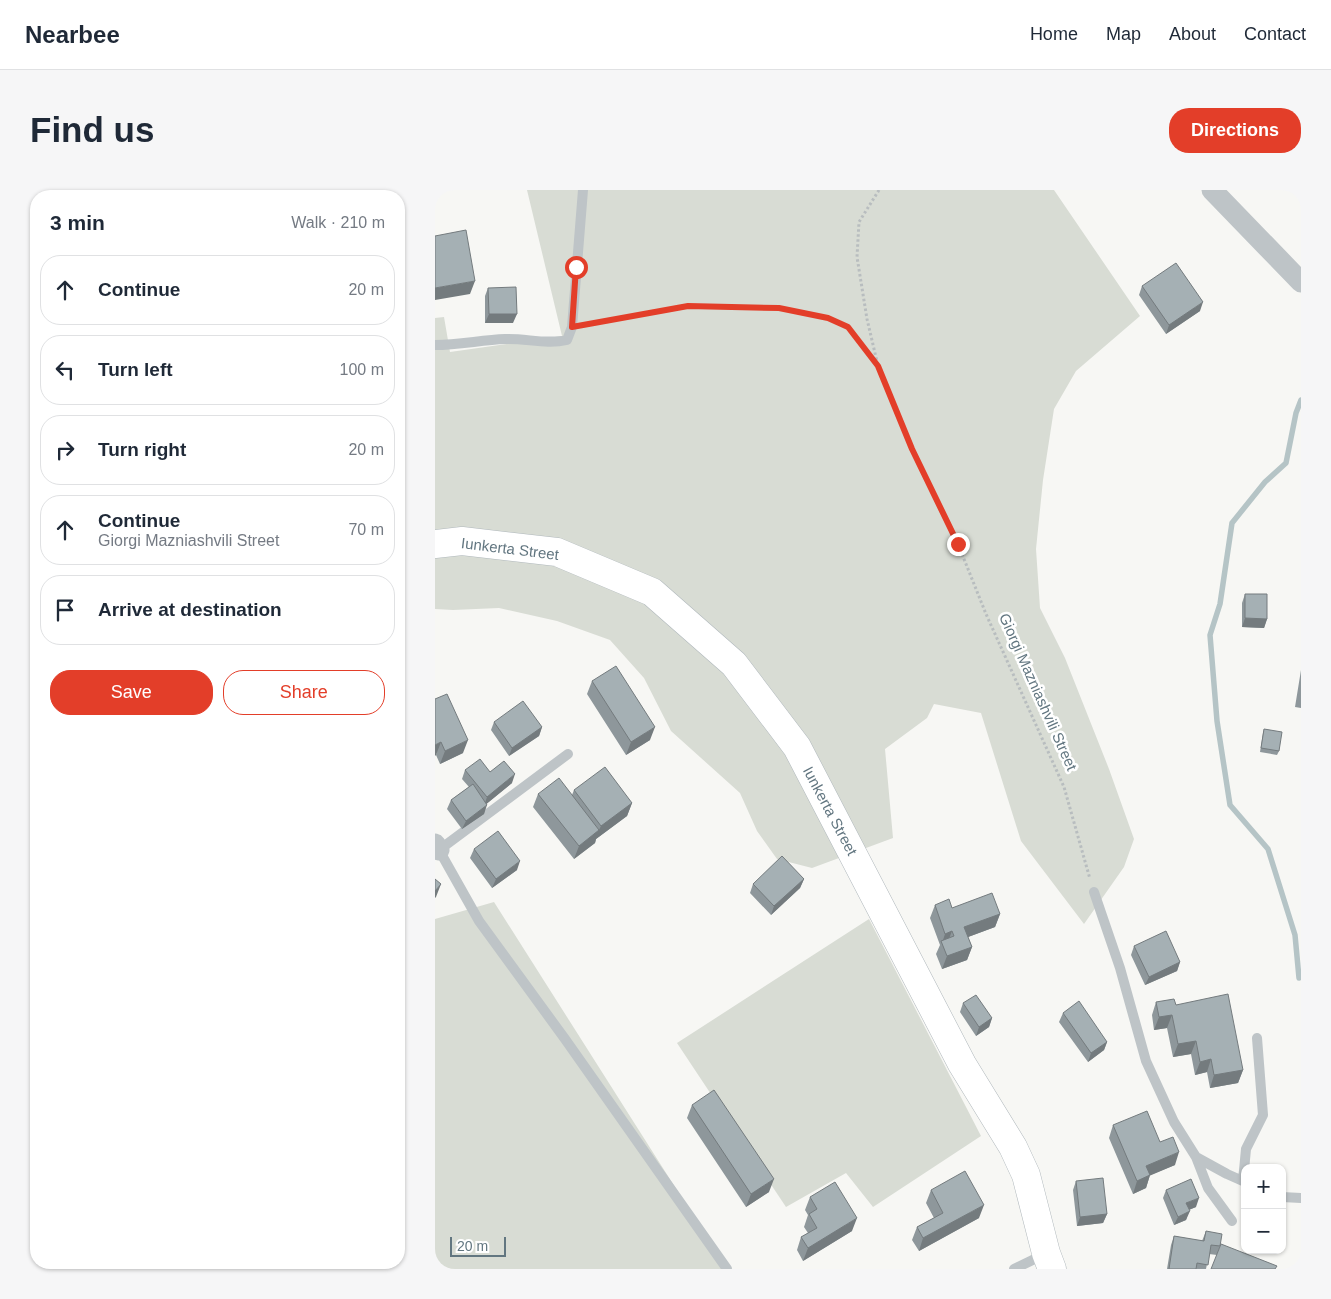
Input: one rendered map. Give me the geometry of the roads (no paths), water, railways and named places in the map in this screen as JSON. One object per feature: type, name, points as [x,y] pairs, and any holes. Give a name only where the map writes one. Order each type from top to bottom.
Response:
[{"type":"main road","name":"Iunkerta Street","points":[[435,544],[462,541],[557,552],[653,592],[734,664],[797,747],[963,1064],[1013,1147],[1026,1175],[1049,1261]]},
{"type":"street","points":[[1212,190],[1301,282]]},
{"type":"lane","points":[[435,345],[456,345],[506,339],[556,343],[567,340],[572,327],[583,190]]},
{"type":"lane","points":[[568,754],[437,847],[479,921],[565,1039],[727,1269]]},
{"type":"lane","points":[[1094,892],[1120,968],[1146,1061],[1175,1122],[1196,1157],[1208,1188],[1232,1221]]},
{"type":"lane","points":[[1245,1164],[1246,1148],[1263,1115],[1257,1038]]},
{"type":"lane","points":[[1196,1157],[1241,1180]]},
{"type":"lane","points":[[1286,1197],[1301,1198]]},
{"type":"lane","points":[[1013,1269],[1049,1261]]},
{"type":"waterway","points":[[1299,978],[1295,935],[1268,849],[1230,805],[1217,721],[1210,635],[1220,604],[1232,523],[1265,482],[1286,463],[1296,413],[1301,400]]}]
